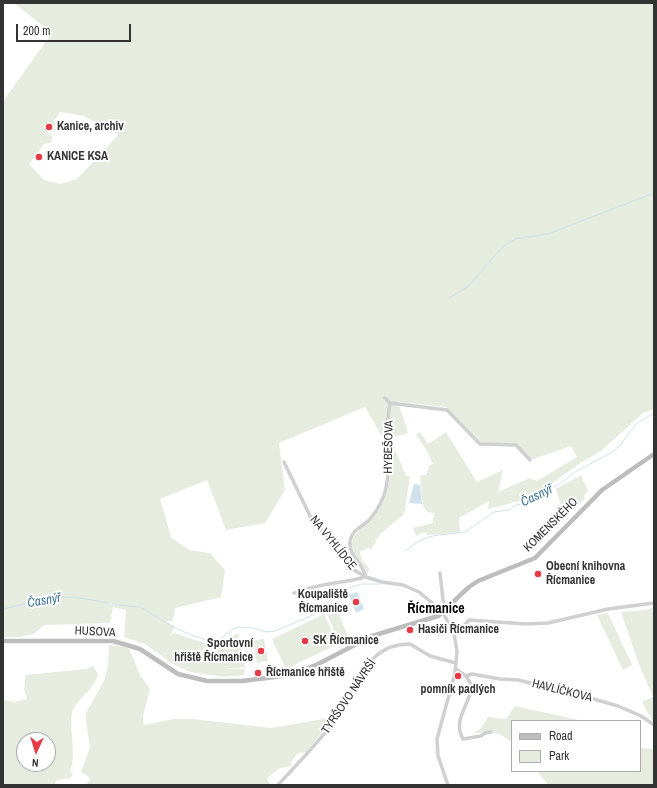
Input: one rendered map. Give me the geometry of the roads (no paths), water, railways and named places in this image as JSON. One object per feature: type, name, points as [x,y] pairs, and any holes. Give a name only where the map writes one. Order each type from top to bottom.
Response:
[{"type":"main road","name":"KOMENSKÉHO","points":[[444,610],[478,581],[536,557],[602,490],[654,454]]},
{"type":"main road","name":"HUSOVA","points":[[3,641],[113,641],[140,649],[178,674],[207,681],[274,678],[299,672],[372,636],[432,618],[444,610]]},
{"type":"street","name":"HYBEŠOVA","points":[[366,577],[352,554],[350,539],[355,531],[369,520],[375,512],[383,496],[388,480],[389,464],[387,430],[390,403],[384,398]]},
{"type":"street","points":[[390,403],[447,410],[480,444],[516,445],[530,460]]},
{"type":"street","name":"NA VYHLÍDCE","points":[[284,462],[293,483],[314,522],[349,565],[360,575],[366,577]]},
{"type":"street","points":[[440,573],[444,610],[454,633],[458,652],[456,668],[437,739],[438,756],[448,785]]},
{"type":"street","points":[[294,593],[323,584],[346,582],[366,577],[411,588],[444,610]]},
{"type":"street","points":[[454,633],[460,630],[469,620],[496,623],[548,623],[608,609],[654,604]]},
{"type":"street","name":"TYRŠOVO NÁVRŠÍ","points":[[278,785],[324,736],[338,716],[366,667],[379,653],[386,649],[410,644],[430,656],[456,663]]},
{"type":"street","points":[[456,668],[466,676],[472,686],[460,715],[459,728],[461,736],[463,739],[469,739],[490,732]]},
{"type":"street","name":"HAVLÍČKOVA","points":[[466,676],[472,674],[500,679],[518,680],[576,694],[618,706],[641,716],[654,725]]},
{"type":"water","points":[[414,484],[420,485],[422,504],[409,503]]},
{"type":"water","name":"Koupaliště Řícmanice","points":[[357,592],[364,609],[356,613],[349,595]]},
{"type":"waterway","points":[[449,298],[469,286],[501,248],[515,239],[548,234],[654,193]]},
{"type":"waterway","name":"Časnýř","points":[[405,551],[419,541],[432,536],[465,532],[494,512],[509,510],[514,506],[530,501],[543,492],[558,485],[575,472],[614,451],[636,424],[654,413]]},
{"type":"waterway","name":"Časnýř","points":[[116,605],[140,607],[179,630],[208,641],[220,639],[231,630],[238,627],[253,628],[266,632],[275,631],[313,615],[336,595],[348,588],[362,584],[380,584]]},
{"type":"waterway","name":"Časnýř","points":[[3,609],[37,600],[59,597],[108,603]]},
{"type":"place","name":"Kanice, archiv","points":[[49,127]]},
{"type":"place","name":"KANICE KSA","points":[[39,157]]},
{"type":"place","name":"Obecní knihovna Řícmanice","points":[[538,574]]},
{"type":"place","name":"Koupaliště Řícmanice","points":[[356,602]]},
{"type":"place","name":"Hasiči Řícmanice","points":[[410,630]]},
{"type":"place","name":"SK Řícmanice","points":[[305,641]]},
{"type":"place","name":"Sportovní hřiště Řícmanice","points":[[261,651]]},
{"type":"place","name":"Řícmanice hřiště","points":[[258,673]]},
{"type":"place","name":"pomník padlých","points":[[458,676]]},
{"type":"district","name":"Řícmanice","points":[[436,609]]}]
